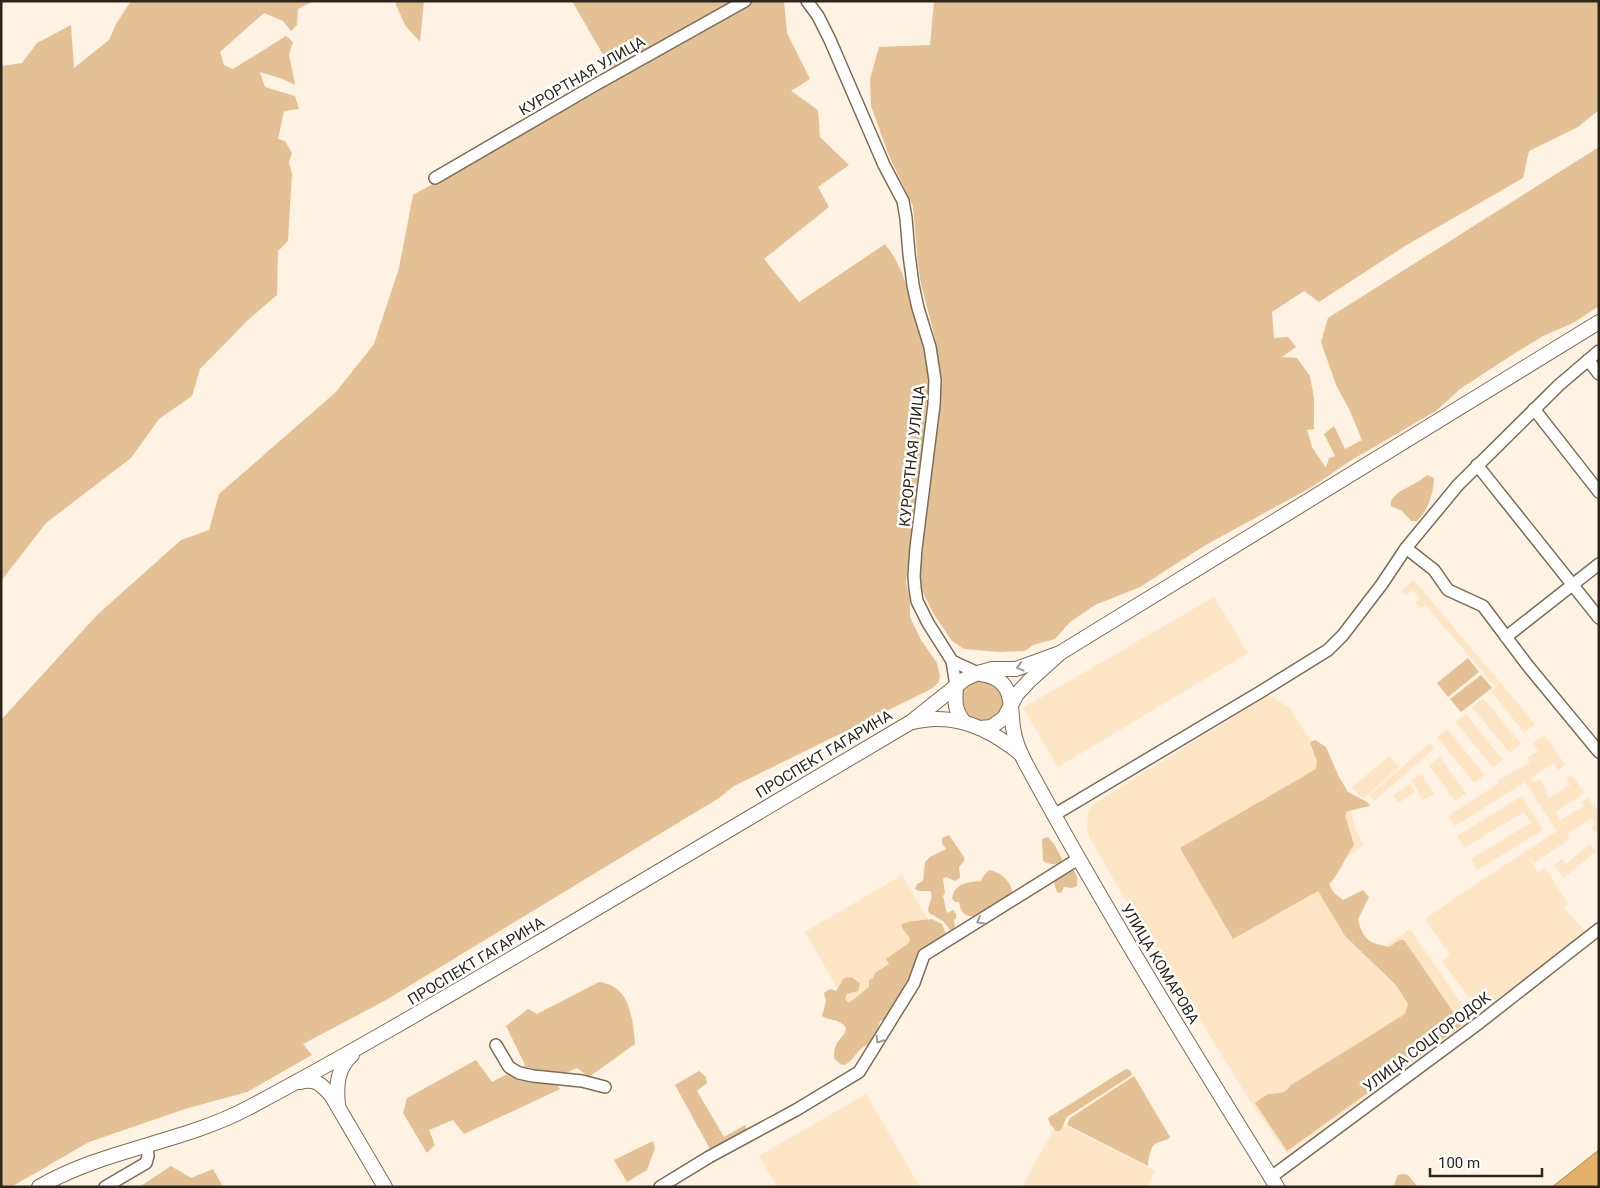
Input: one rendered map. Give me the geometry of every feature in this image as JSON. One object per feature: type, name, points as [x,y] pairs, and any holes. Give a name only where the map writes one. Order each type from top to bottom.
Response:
[{"type":"main road","points":[[980,728],[991,727],[1004,718],[1017,694],[1060,653],[1599,322]]},
{"type":"main road","points":[[1021,755],[996,736],[964,722],[957,713],[954,703],[956,686],[978,673],[992,670],[1016,669],[1060,653]]},
{"type":"main road","points":[[978,673],[996,677],[1002,682],[1012,703],[1013,727],[1021,755]]},
{"type":"main road","name":"ПРОСПЕКТ ГАГАРИНА","points":[[39,1187],[88,1163],[202,1128],[233,1116],[297,1082],[364,1045],[911,722],[956,686]]},
{"type":"main road","name":"ПРОСПЕКТ ГАГАРИНА","points":[[911,722],[935,719],[964,722]]},
{"type":"main road","name":"УЛИЦА КОМАРОВА","points":[[1021,755],[1078,859],[1213,1085],[1274,1182]]},
{"type":"main road","points":[[338,1105],[337,1093],[340,1072],[346,1060],[364,1045]]},
{"type":"main road","points":[[297,1082],[314,1080],[322,1085],[338,1105],[385,1187]]},
{"type":"street","name":"КУРОРТНАЯ УЛИЦА","points":[[435,178],[745,1]]},
{"type":"street","name":"КУРОРТНАЯ УЛИЦА","points":[[807,1],[818,16],[830,40],[884,165],[903,201],[913,285],[930,347],[935,380],[934,404],[916,548],[915,588],[918,601],[928,623],[952,661],[956,686]]},
{"type":"street","points":[[1054,815],[1328,650],[1356,618],[1406,548],[1439,506],[1534,409],[1599,351]]},
{"type":"street","points":[[1588,360],[1599,374]]},
{"type":"street","points":[[1534,409],[1599,492]]},
{"type":"street","points":[[1477,466],[1599,618]]},
{"type":"street","points":[[1406,548],[1434,570],[1448,590],[1482,606],[1528,666],[1599,752]]},
{"type":"street","points":[[1506,637],[1599,564]]},
{"type":"street","points":[[952,661],[978,673]]},
{"type":"street","points":[[660,1187],[859,1072],[914,983],[924,955],[1078,859]]},
{"type":"street","name":"УЛИЦА СОЦГОРОДОК","points":[[1274,1182],[1599,929]]},
{"type":"street","points":[[496,1045],[509,1067],[519,1073],[582,1081],[605,1087]]},
{"type":"street","points":[[105,1187],[146,1163],[148,1156],[147,1145]]},
{"type":"shaded area","points":[[131,1],[313,1],[298,9],[297,25],[291,31],[283,21],[264,13],[220,52],[224,65],[233,69],[286,36],[293,42],[289,54],[295,85],[260,72],[265,87],[295,96],[299,109],[284,111],[278,139],[285,141],[292,153],[289,162],[292,174],[288,241],[278,251],[277,295],[248,320],[200,369],[192,396],[159,419],[131,458],[46,523],[1,581],[1,66],[22,63],[37,43],[71,25],[74,68],[109,40],[116,24]]},
{"type":"shaded area","points":[[396,1],[424,1],[420,42],[405,25]]},
{"type":"shaded area","points":[[572,1],[784,1],[787,33],[810,79],[791,91],[818,110],[820,137],[849,165],[818,187],[829,207],[764,259],[799,302],[885,244],[896,260],[904,278],[926,354],[930,394],[906,582],[910,601],[910,617],[921,640],[937,663],[940,677],[938,683],[931,689],[734,786],[719,798],[386,1000],[303,1044],[312,1055],[247,1092],[185,1109],[89,1142],[11,1187],[1,1187],[1,720],[97,615],[181,540],[209,530],[219,494],[336,392],[374,344],[399,268],[413,195],[599,91],[597,87],[616,77]]},
{"type":"shaded area","points":[[934,1],[1599,1],[1599,110],[1578,127],[1529,151],[1523,178],[1405,246],[1319,302],[1304,291],[1272,312],[1274,338],[1288,337],[1296,347],[1282,357],[1297,358],[1310,376],[1314,398],[1314,429],[1307,430],[1312,447],[1326,468],[1329,458],[1335,456],[1324,434],[1334,426],[1345,449],[1362,440],[1350,411],[1336,385],[1321,342],[1328,318],[1599,147],[1599,306],[1573,323],[1543,336],[1509,357],[1460,389],[1436,411],[1350,461],[1312,487],[1204,546],[1140,587],[1095,605],[1070,622],[1055,639],[1033,645],[1025,651],[1000,652],[964,649],[952,641],[933,613],[920,586],[920,564],[941,389],[935,338],[918,265],[913,206],[889,156],[871,106],[870,79],[879,47],[930,45]]},
{"type":"shaded area","points":[[1427,475],[1434,478],[1430,501],[1417,521],[1411,521],[1402,511],[1391,506],[1391,501],[1403,490]]},
{"type":"shaded area","points":[[1413,579],[1535,724],[1524,733],[1491,691],[1496,687],[1425,605],[1420,608],[1415,603],[1420,598],[1413,590],[1405,596],[1402,591]]},
{"type":"shaded area","points":[[1214,597],[1248,653],[1058,767],[1023,708]]},
{"type":"shaded area","points":[[1468,658],[1479,672],[1448,697],[1437,683]]},
{"type":"shaded area","points":[[1481,675],[1492,688],[1461,712],[1450,699]]},
{"type":"shaded area","points":[[977,679],[999,686],[1005,700],[1002,714],[983,725],[963,715],[961,702],[963,690]]},
{"type":"shaded area","points":[[1269,695],[1290,708],[1349,803],[1356,831],[1364,845],[1322,874],[1374,954],[1410,929],[1472,1019],[1287,1154],[1250,1101],[1122,894],[1089,837],[1087,826],[1088,812],[1092,805]]},
{"type":"shaded area","points":[[1483,698],[1521,744],[1510,753],[1472,707]]},
{"type":"shaded area","points":[[1466,714],[1503,760],[1493,768],[1456,722]]},
{"type":"shaded area","points":[[1447,729],[1485,775],[1474,783],[1437,737]]},
{"type":"shaded area","points":[[1545,735],[1565,765],[1558,770],[1554,763],[1531,778],[1534,783],[1540,779],[1547,790],[1545,791],[1549,798],[1570,785],[1566,778],[1572,775],[1584,793],[1555,812],[1560,821],[1584,806],[1582,802],[1588,798],[1599,812],[1599,836],[1591,827],[1596,824],[1592,818],[1567,834],[1570,839],[1534,863],[1529,858],[1538,872],[1545,868],[1568,904],[1563,908],[1587,935],[1479,1011],[1442,961],[1450,955],[1425,919],[1557,831],[1525,782],[1455,826],[1448,816],[1499,783],[1498,780],[1530,762],[1527,758],[1538,751],[1532,743]]},
{"type":"shaded area","points":[[1315,740],[1326,747],[1348,792],[1367,802],[1370,806],[1348,811],[1345,815],[1354,845],[1336,876],[1329,884],[1334,893],[1343,900],[1363,890],[1369,897],[1358,919],[1362,932],[1368,940],[1389,947],[1400,940],[1404,940],[1462,1025],[1287,1151],[1255,1103],[1267,1095],[1284,1092],[1291,1085],[1405,1014],[1408,1004],[1396,985],[1345,936],[1318,891],[1233,939],[1180,848],[1316,769],[1317,762],[1310,742]]},
{"type":"shaded area","points":[[1430,743],[1434,749],[1374,801],[1370,795]]},
{"type":"shaded area","points":[[1390,756],[1399,767],[1363,799],[1352,787]]},
{"type":"shaded area","points":[[1440,757],[1466,793],[1455,801],[1429,765]]},
{"type":"shaded area","points":[[1422,774],[1434,794],[1423,800],[1411,780]]},
{"type":"shaded area","points":[[1410,784],[1415,792],[1398,803],[1393,795]]},
{"type":"shaded area","points":[[1522,796],[1543,830],[1477,870],[1471,859],[1531,823],[1524,812],[1464,848],[1457,836]]},
{"type":"shaded area","points":[[949,835],[964,857],[964,861],[959,867],[960,878],[955,881],[946,877],[943,879],[945,893],[943,896],[947,913],[953,910],[956,914],[953,931],[943,921],[929,913],[928,910],[932,897],[930,891],[915,889],[917,884],[923,881],[925,862],[930,857],[946,849],[942,843],[942,838]]},
{"type":"shaded area","points":[[1048,837],[1062,859],[1059,863],[1052,864],[1043,861],[1042,839]]},
{"type":"shaded area","points":[[1590,844],[1596,851],[1564,878],[1554,866],[1562,859],[1566,864]]},
{"type":"shaded area","points":[[1071,868],[1077,876],[1077,886],[1072,888],[1064,887],[1061,893],[1057,892],[1053,880]]},
{"type":"shaded area","points":[[989,870],[1005,878],[1010,885],[1012,894],[982,913],[967,916],[962,911],[959,902],[955,902],[952,899],[953,894],[962,884],[981,881]]},
{"type":"shaded area","points":[[902,875],[938,937],[852,1014],[805,932]]},
{"type":"shaded area","points":[[932,919],[942,924],[948,939],[923,954],[913,981],[884,1021],[881,1020],[874,1042],[862,1048],[845,1065],[840,1064],[834,1058],[834,1050],[846,1028],[839,1022],[822,1016],[826,1001],[824,993],[830,989],[836,991],[844,978],[851,977],[860,983],[858,991],[847,994],[845,999],[849,1003],[869,987],[869,980],[873,978],[875,973],[889,964],[886,959],[909,943],[910,938],[902,928],[902,924]]},
{"type":"shaded area","points":[[599,982],[609,984],[623,996],[631,1014],[635,1044],[589,1077],[577,1068],[552,1079],[560,1089],[464,1134],[453,1120],[429,1130],[435,1145],[427,1153],[403,1113],[407,1098],[476,1060],[492,1082],[525,1065],[506,1026],[528,1009],[537,1014]]},
{"type":"shaded area","points":[[1126,1069],[1130,1070],[1132,1075],[1067,1117],[1060,1131],[1056,1131],[1050,1124],[1048,1118]]},
{"type":"shaded area","points":[[699,1071],[706,1077],[707,1083],[697,1091],[724,1137],[745,1125],[748,1133],[710,1149],[675,1085]]},
{"type":"shaded area","points":[[1134,1076],[1170,1137],[1154,1145],[1150,1151],[1148,1166],[1067,1125],[1070,1118]]},
{"type":"shaded area","points":[[866,1094],[920,1187],[777,1187],[759,1156]]},
{"type":"shaded area","points":[[1058,1122],[1155,1171],[1146,1187],[1022,1187]]},
{"type":"shaded area","points":[[653,1141],[655,1148],[647,1170],[627,1182],[614,1160]]},
{"type":"shaded area","points":[[1599,1150],[1599,1187],[1552,1187]]},
{"type":"shaded area","points":[[171,1166],[191,1178],[213,1169],[223,1187],[139,1187]]},
{"type":"shaded area","points":[[1398,1175],[1408,1175],[1418,1187],[1393,1187]]}]
